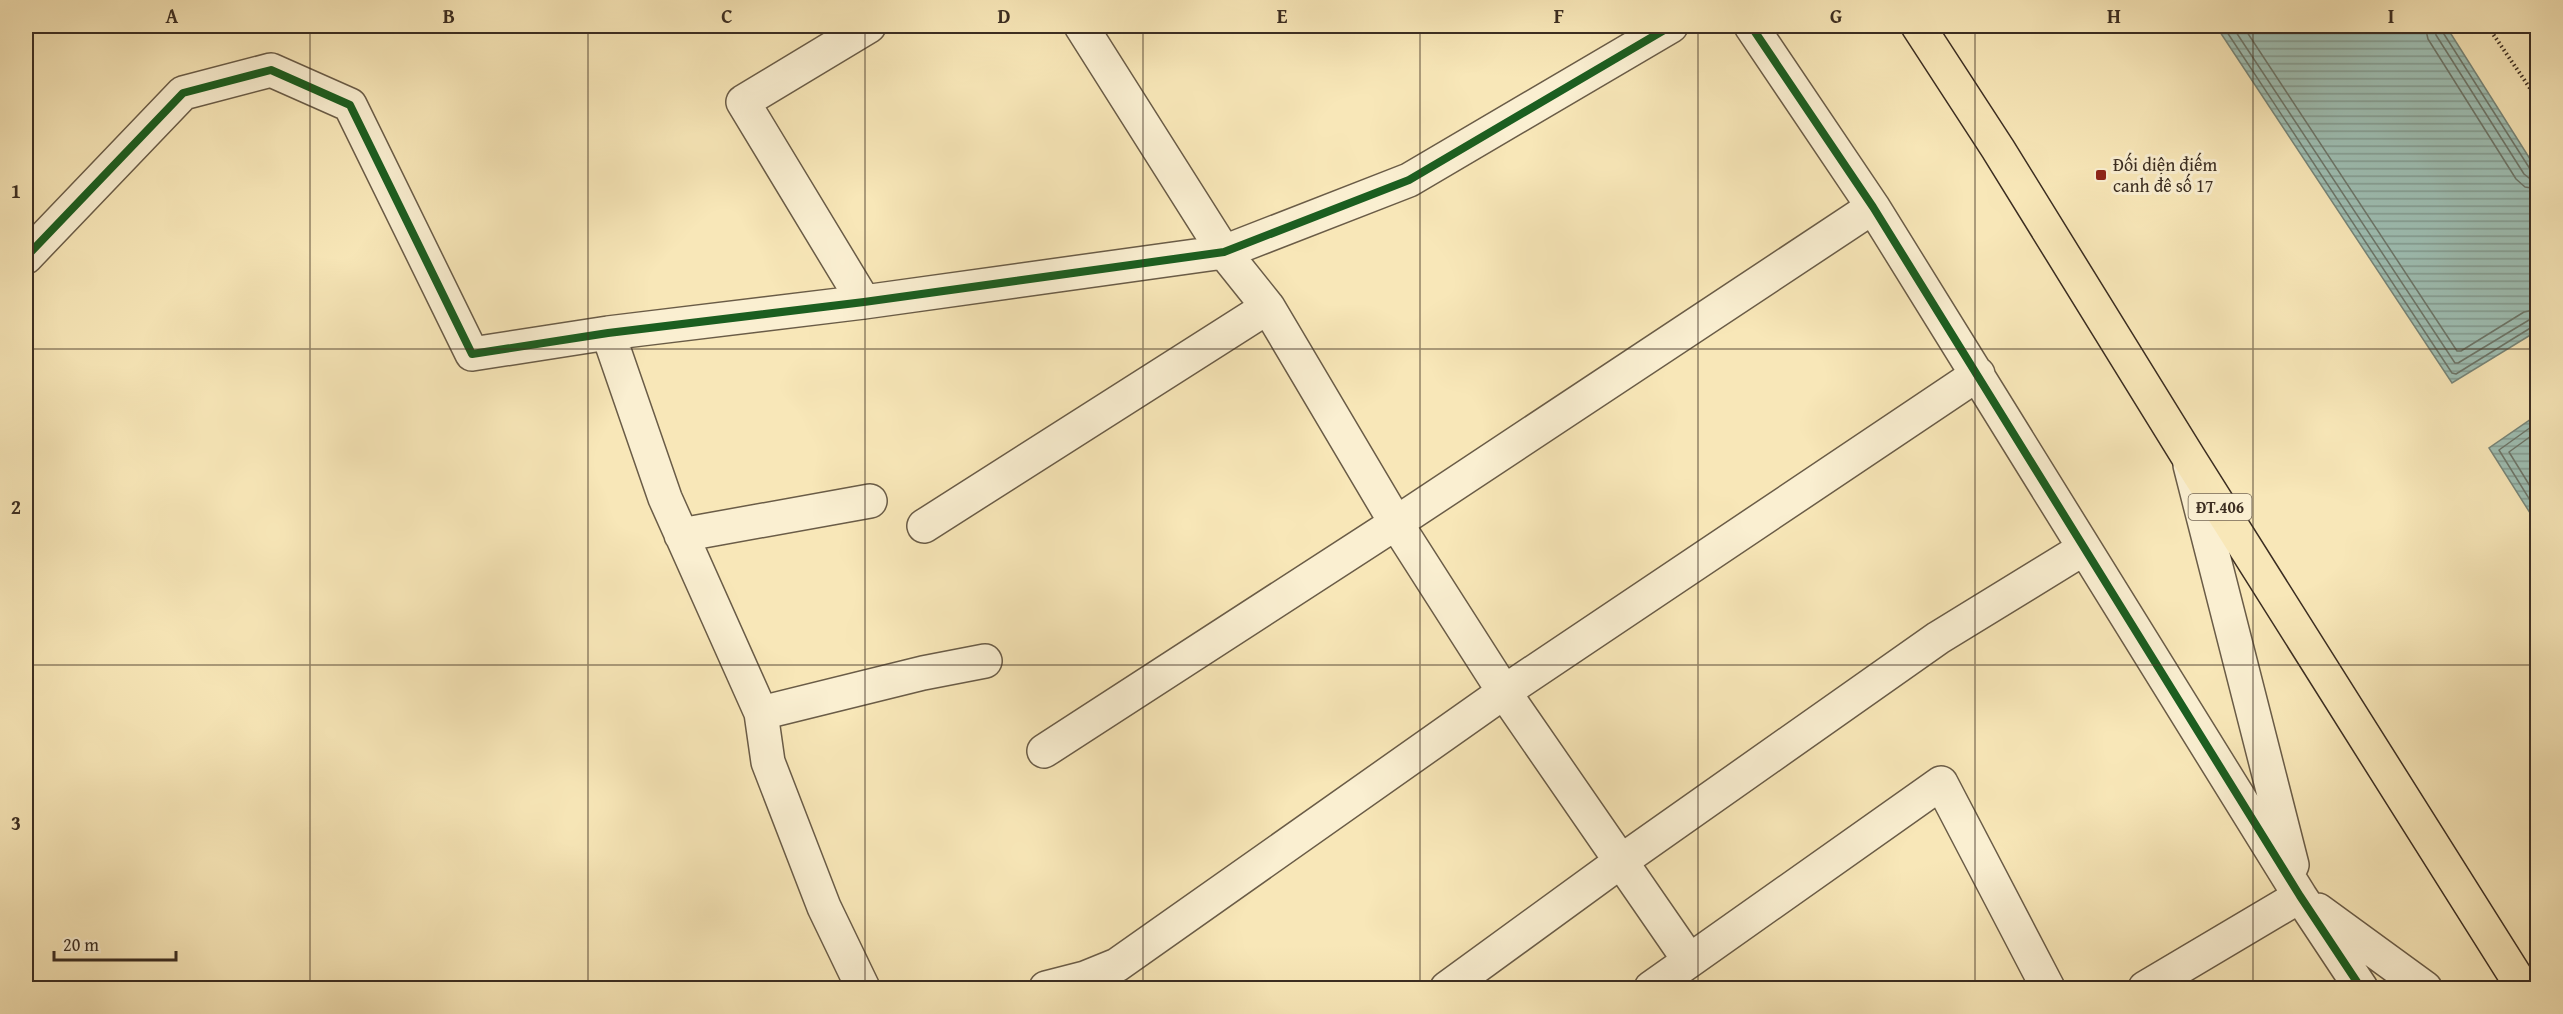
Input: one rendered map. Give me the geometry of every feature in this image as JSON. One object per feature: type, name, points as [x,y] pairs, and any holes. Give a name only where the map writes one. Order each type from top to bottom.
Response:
[{"type":"main road","name":"ĐT.406","points":[[1918,26],[1998,149],[2189,458],[2523,988]]},
{"type":"street","points":[[864,302],[743,102],[869,26]]},
{"type":"street","points":[[1081,26],[1224,252],[1268,307],[1396,523],[1504,692],[1689,960]]},
{"type":"street","points":[[26,257],[183,93],[271,70],[350,105],[472,354],[608,333],[864,302],[1224,252],[1409,180],[1671,26]]},
{"type":"street","points":[[1751,26],[1874,207],[2083,549],[2300,896],[2361,988]]},
{"type":"street","points":[[1044,751],[1396,523],[1874,207]]},
{"type":"street","points":[[924,526],[1268,307]]},
{"type":"street","points":[[608,333],[665,498],[761,713],[768,762],[824,907],[863,988]]},
{"type":"street","points":[[1046,988],[1085,978],[1117,965],[1504,692],[1978,374]]},
{"type":"street","points":[[2189,458],[2300,896],[2426,988]]},
{"type":"street","points":[[681,535],[870,501]]},
{"type":"street","points":[[1447,988],[1620,862],[1938,638],[2083,549]]},
{"type":"street","points":[[761,713],[923,673],[985,661]]},
{"type":"street","points":[[1651,988],[1941,783],[2048,988]]},
{"type":"street","points":[[2145,988],[2300,896]]},
{"type":"path","points":[[2492,26],[2493,34],[2538,100]]},
{"type":"path","points":[[2531,91],[2538,91]]},
{"type":"water","points":[[2216,26],[2446,26],[2537,170],[2537,331],[2452,383]]},
{"type":"water","points":[[2537,415],[2537,524],[2489,448]]},
{"type":"cycle path","points":[[26,257],[183,93],[271,70],[350,105],[472,354],[608,333],[864,302],[1224,252],[1409,180],[1671,26]]},
{"type":"cycle path","points":[[1751,26],[1873,207],[2300,896],[2361,988]]},
{"type":"place","name":"Đối diện điếm canh đê số 17","points":[[2101,175]]}]
